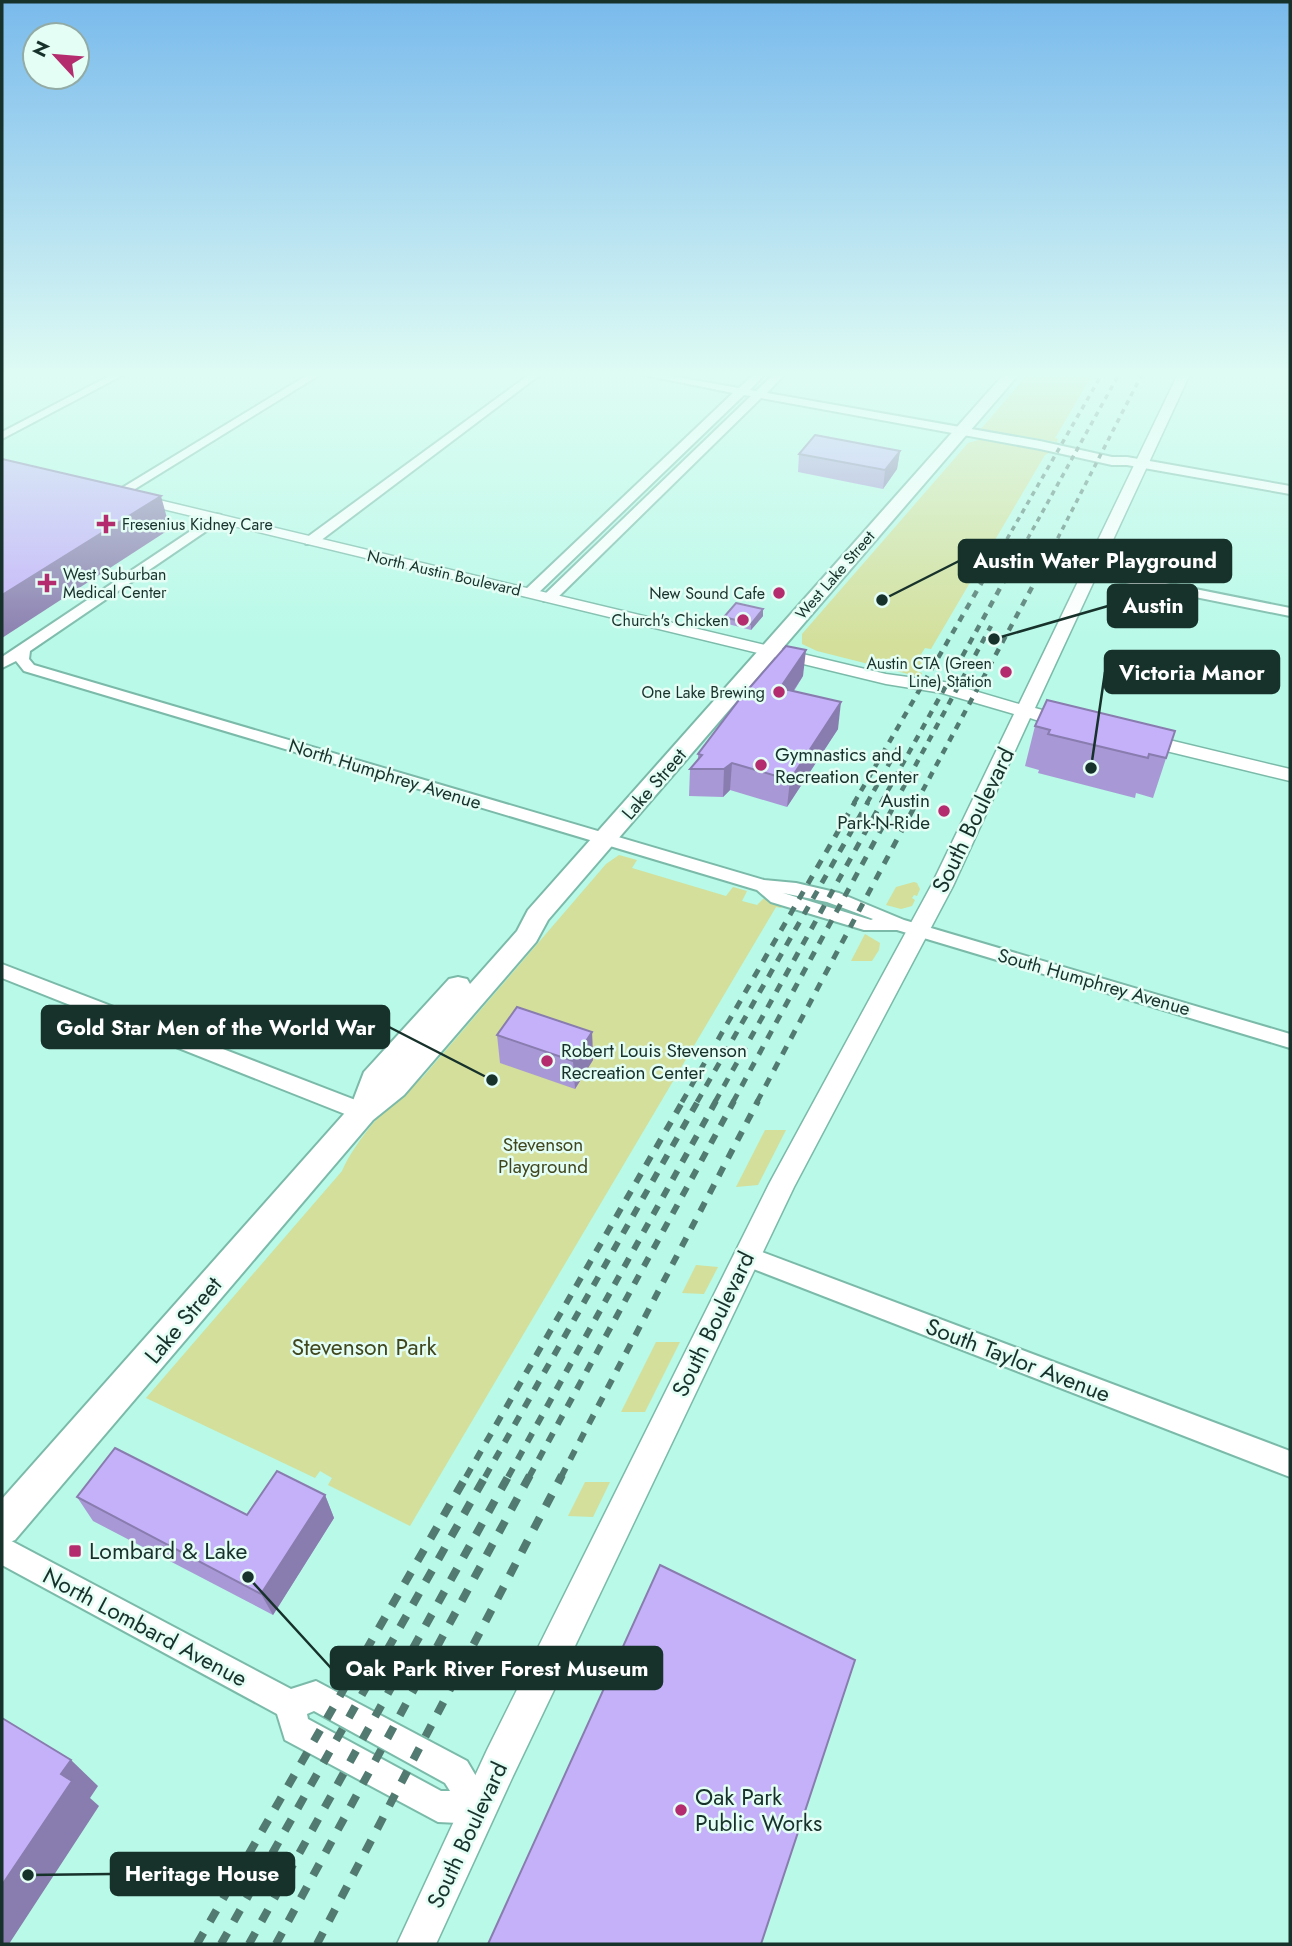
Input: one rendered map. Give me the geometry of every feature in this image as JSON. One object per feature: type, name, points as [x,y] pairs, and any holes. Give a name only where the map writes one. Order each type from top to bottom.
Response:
[{"type":"main road","name":"West Lake Street","points":[[769,650],[931,465]]},
{"type":"main road","name":"Lake Street","points":[[2,1527],[363,1111],[403,1077],[527,936],[537,916],[769,650]]},
{"type":"street","points":[[111,493],[160,465]]},
{"type":"street","points":[[311,541],[414,465]]},
{"type":"street","points":[[530,593],[665,465]]},
{"type":"street","points":[[550,598],[686,465]]},
{"type":"street","points":[[1143,465],[1091,572],[1290,612]]},
{"type":"street","points":[[1148,465],[1290,490]]},
{"type":"street","name":"North Austin Boulevard","points":[[111,493],[769,650],[886,679],[908,690],[978,706],[992,704],[1058,719]]},
{"type":"street","points":[[2,664],[216,518]]},
{"type":"street","name":"South Boulevard","points":[[416,1944],[746,1255],[834,1084],[908,927],[1025,712],[1091,572]]},
{"type":"street","name":"North Humphrey Avenue","points":[[23,650],[22,660],[29,668],[763,886],[777,898],[871,926],[908,927]]},
{"type":"street","points":[[1120,734],[1290,775]]},
{"type":"street","name":"South Humphrey Avenue","points":[[908,927],[1290,1041]]},
{"type":"street","points":[[2,971],[363,1111]]},
{"type":"street","name":"South Taylor Avenue","points":[[746,1255],[1290,1464]]},
{"type":"street","name":"North Lombard Avenue","points":[[2,1550],[289,1704],[296,1729],[438,1806],[479,1808]]},
{"type":"green space","points":[[949,465],[1039,465],[931,649],[925,648],[918,659],[923,661],[917,671],[922,673],[920,677],[817,651],[802,644],[802,634]]},
{"type":"green space","name":"Stevenson Park","points":[[619,855],[637,860],[632,868],[726,896],[733,887],[747,891],[742,901],[757,905],[765,897],[784,903],[781,908],[776,907],[410,1526],[328,1485],[332,1478],[320,1471],[315,1478],[146,1398],[342,1171],[355,1147],[376,1119],[400,1094],[422,1078],[606,864]]},
{"type":"green space","points":[[914,882],[920,889],[917,896],[912,898],[915,900],[912,906],[901,909],[886,905],[896,887]]},
{"type":"green space","points":[[865,934],[880,943],[879,950],[872,961],[851,961]]},
{"type":"green space","points":[[765,1130],[786,1130],[758,1185],[736,1187]]},
{"type":"green space","points":[[696,1265],[718,1267],[704,1294],[682,1293]]},
{"type":"green space","points":[[656,1342],[680,1342],[645,1412],[621,1412]]},
{"type":"green space","points":[[585,1482],[610,1482],[593,1517],[568,1516]]},
{"type":"building","points":[[2,465],[27,465],[161,496],[2,595]]},
{"type":"building","points":[[857,465],[889,465],[885,470]]},
{"type":"building","points":[[736,603],[763,609],[751,624],[724,617]]},
{"type":"building","points":[[786,646],[806,650],[780,688],[841,702],[790,780],[732,763],[724,769],[690,769],[702,755],[698,754],[739,700]]},
{"type":"building","points":[[1047,700],[1175,731],[1166,758],[1149,754],[1148,758],[1048,734],[1050,730],[1035,726]]},
{"type":"building","points":[[517,1007],[592,1032],[573,1061],[497,1035]]},
{"type":"building","points":[[115,1448],[247,1515],[277,1471],[325,1495],[261,1594],[77,1497]]},
{"type":"building","name":"Oak Park Public Works","points":[[660,1565],[855,1660],[761,1944],[488,1944]]},
{"type":"building","points":[[2,1718],[71,1760],[61,1774],[72,1781],[2,1885]]},
{"type":"railway","points":[[992,565],[1050,465]]},
{"type":"railway","points":[[1013,565],[1069,465]]},
{"type":"railway","points":[[1044,565],[1095,465]]},
{"type":"railway","points":[[854,803],[993,563]]},
{"type":"railway","points":[[881,803],[1014,563]]},
{"type":"railway","points":[[916,803],[1045,563]]},
{"type":"railway","points":[[895,803],[991,626]]},
{"type":"railway","points":[[867,803],[898,748]]},
{"type":"railway","points":[[682,1102],[855,802]]},
{"type":"railway","points":[[697,1102],[868,802]]},
{"type":"railway","points":[[715,1102],[882,802]]},
{"type":"railway","points":[[733,1102],[896,802]]},
{"type":"railway","points":[[757,1102],[917,802]]},
{"type":"railway","points":[[466,1477],[683,1101]]},
{"type":"railway","points":[[485,1477],[698,1101]]},
{"type":"railway","points":[[508,1477],[716,1101]]},
{"type":"railway","points":[[529,1477],[734,1101]]},
{"type":"railway","points":[[561,1477],[758,1101]]},
{"type":"railway","points":[[197,1944],[467,1475]]},
{"type":"railway","points":[[221,1944],[486,1475]]},
{"type":"railway","points":[[249,1944],[509,1475]]},
{"type":"railway","points":[[276,1944],[530,1475]]},
{"type":"railway","points":[[317,1944],[562,1475]]},
{"type":"place","name":"Fresenius Kidney Care","points":[[106,524]]},
{"type":"place","name":"West Suburban Medical Center","points":[[47,583]]},
{"type":"place","name":"New Sound Cafe","points":[[779,593]]},
{"type":"place","name":"Austin Water Playground","points":[[882,600]]},
{"type":"place","name":"Church's Chicken","points":[[743,620]]},
{"type":"place","name":"Austin","points":[[994,639]]},
{"type":"place","name":"Austin CTA (Green Line) Station","points":[[1006,672]]},
{"type":"place","name":"One Lake Brewing","points":[[779,692]]},
{"type":"place","name":"Gymnastics and Recreation Center","points":[[761,765]]},
{"type":"place","name":"Victoria Manor","points":[[1091,768]]},
{"type":"place","name":"Austin Park-N-Ride","points":[[944,811]]},
{"type":"place","name":"Robert Louis Stevenson Recreation Center","points":[[547,1061]]},
{"type":"place","name":"Gold Star Men of the World War","points":[[492,1080]]},
{"type":"place","name":"Lombard & Lake","points":[[75,1551]]},
{"type":"place","name":"Oak Park River Forest Museum","points":[[248,1577]]},
{"type":"place","name":"Oak Park Public Works","points":[[681,1810]]},
{"type":"place","name":"Heritage House","points":[[28,1875]]},
{"type":"park label","name":"Stevenson Playground","points":[[543,1155]]}]
